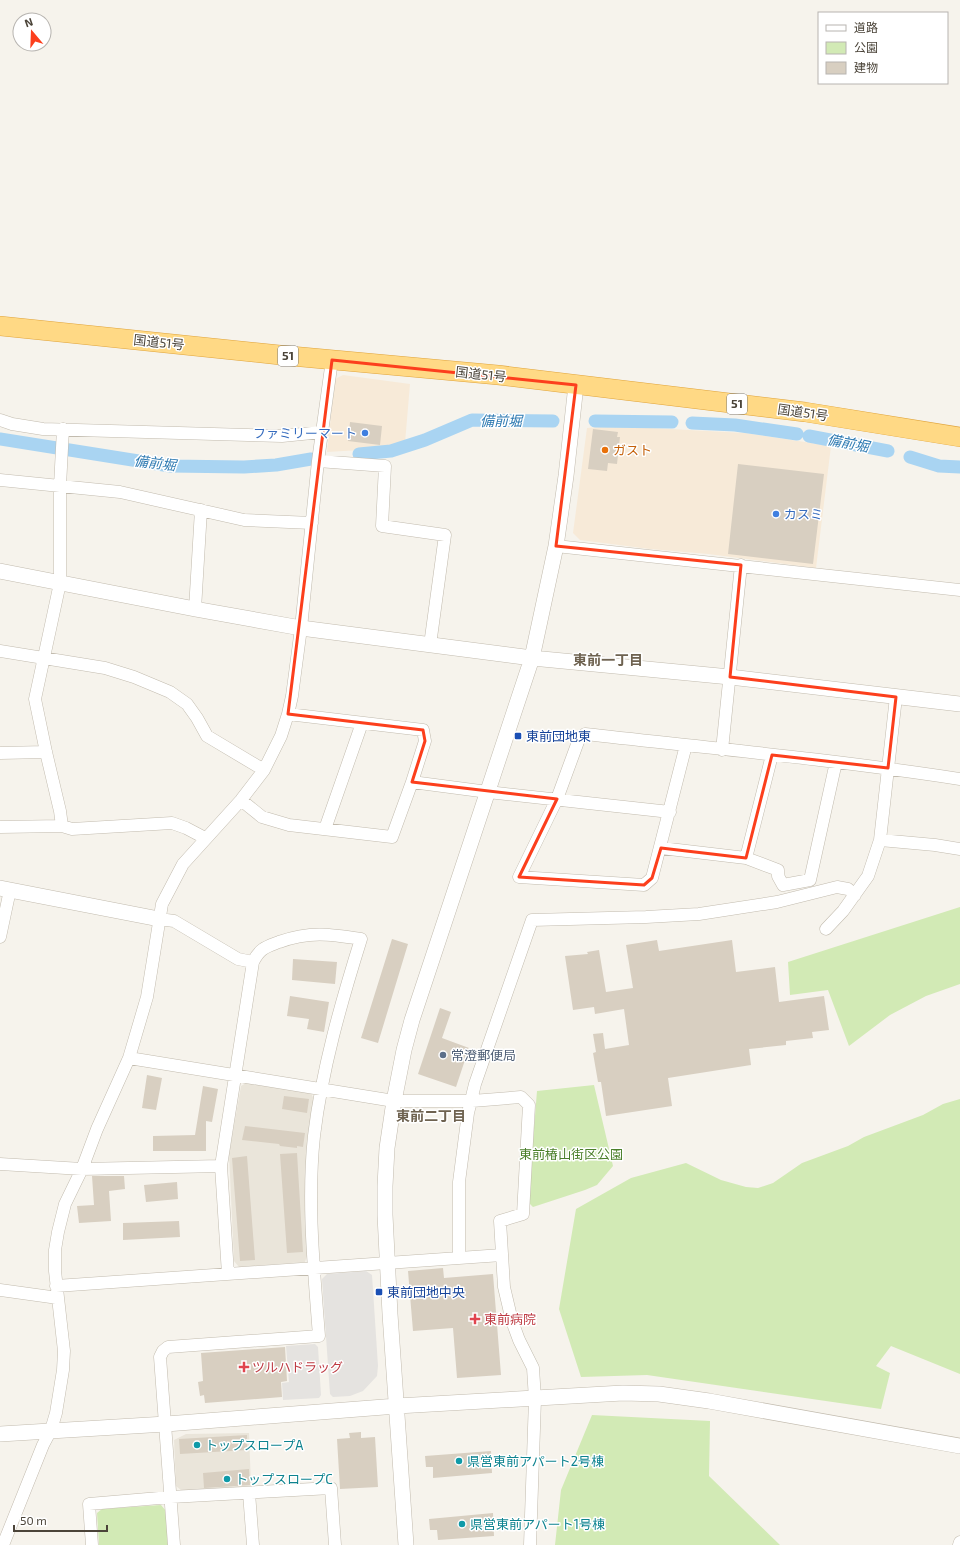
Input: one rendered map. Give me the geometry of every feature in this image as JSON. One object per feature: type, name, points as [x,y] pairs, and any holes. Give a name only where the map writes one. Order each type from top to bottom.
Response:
[{"type":"highway","name":"国道51号","points":[[0,326],[332,360],[498,375],[576,386],[805,412],[960,437]]},
{"type":"street","points":[[3,1545],[43,1445],[51,1430],[56,1414],[63,1370],[64,1351],[57,1292],[56,1250],[58,1232],[65,1204],[82,1169],[97,1129],[129,1058],[147,997],[159,931],[159,918],[162,904],[183,864],[241,800],[264,770],[281,736],[288,714],[292,696],[301,628],[318,461],[332,360]]},
{"type":"street","points":[[406,1545],[387,1263],[385,1186],[387,1148],[394,1101],[404,1050],[412,1020],[532,658],[556,546],[566,476],[576,386]]},
{"type":"street","points":[[0,420],[12,424],[43,429],[282,436],[322,432]]},
{"type":"street","points":[[62,826],[35,699],[60,583],[60,486],[63,429]]},
{"type":"street","points":[[318,461],[385,466],[382,526],[445,535],[430,645]]},
{"type":"street","points":[[0,480],[120,492],[244,520],[312,523]]},
{"type":"street","points":[[195,609],[201,510]]},
{"type":"street","points":[[556,546],[960,590]]},
{"type":"street","points":[[722,750],[741,565]]},
{"type":"street","points":[[0,571],[301,628],[532,658],[730,677],[960,704]]},
{"type":"street","points":[[0,651],[105,668],[134,677],[170,692],[187,704],[197,718],[206,736],[264,770]]},
{"type":"street","points":[[826,928],[855,895],[868,876],[880,840],[896,697]]},
{"type":"street","points":[[241,800],[262,817],[289,825],[392,837],[425,741],[423,730],[288,714]]},
{"type":"street","points":[[325,830],[362,723]]},
{"type":"street","points":[[686,745],[661,848],[652,878],[644,885],[519,877],[558,799],[579,739],[585,734],[686,745],[722,750],[888,768],[960,779]]},
{"type":"street","points":[[0,753],[46,752]]},
{"type":"street","points":[[746,858],[772,755]]},
{"type":"street","points":[[661,848],[746,858],[778,870],[778,876],[783,885],[810,880],[836,762]]},
{"type":"street","points":[[412,782],[670,812]]},
{"type":"street","points":[[0,827],[62,826],[72,830],[172,823],[186,828],[205,838]]},
{"type":"street","points":[[880,840],[960,849]]},
{"type":"street","points":[[459,1258],[459,1182],[468,1112],[472,1101],[475,1084],[532,920],[699,914],[777,902],[837,887],[848,890],[855,895]]},
{"type":"street","points":[[0,933],[5,889],[174,921],[238,960],[253,962]]},
{"type":"street","points":[[174,1545],[160,1357],[163,1351],[168,1347],[319,1336],[314,1268],[312,1186],[314,1137],[331,1040],[361,939],[332,934],[295,936],[258,952],[253,962],[221,1166],[228,1274]]},
{"type":"street","points":[[129,1058],[394,1101],[472,1101],[521,1096],[529,1105],[523,1214],[500,1221],[504,1287],[512,1321],[519,1340],[533,1368],[535,1398],[530,1545]]},
{"type":"street","points":[[0,1164],[82,1169],[221,1166]]},
{"type":"street","points":[[0,1290],[57,1292],[228,1274],[502,1255]]},
{"type":"street","points":[[0,1434],[166,1424],[396,1406],[617,1394],[659,1394],[739,1406],[960,1446]]},
{"type":"street","points":[[92,1545],[89,1504],[171,1497],[331,1488],[335,1545]]},
{"type":"street","points":[[249,1493],[253,1545]]},
{"type":"highlighted area","points":[[332,360],[576,385],[556,546],[741,565],[730,677],[896,697],[888,768],[772,755],[746,858],[661,848],[652,878],[644,885],[519,877],[557,799],[412,782],[425,741],[423,730],[288,714]]},
{"type":"shaded area","points":[[343,375],[410,384],[405,443],[377,449],[327,452],[335,379]]},
{"type":"shaded area","points":[[613,426],[745,433],[831,446],[816,568],[580,540],[573,533],[587,428]]},
{"type":"shaded area","points":[[246,1083],[311,1093],[314,1100],[305,1186],[307,1256],[305,1262],[239,1267],[234,1261],[229,1154],[241,1086]]},
{"type":"shaded area","points":[[366,1271],[372,1275],[378,1366],[377,1376],[363,1391],[350,1396],[333,1397],[330,1394],[322,1279],[327,1274]]},
{"type":"shaded area","points":[[315,1344],[318,1347],[321,1395],[319,1398],[283,1400],[282,1383],[289,1382],[286,1346]]},
{"type":"shaded area","points":[[249,1433],[251,1486],[182,1491],[176,1486],[174,1440],[186,1434]]},
{"type":"green space","points":[[960,907],[960,984],[926,996],[890,1015],[849,1046],[828,990],[790,995],[788,962]]},
{"type":"green space","name":"東前椿山街区公園","points":[[594,1085],[613,1166],[597,1185],[533,1207],[528,1202],[537,1091]]},
{"type":"green space","points":[[960,1099],[960,1374],[891,1346],[876,1366],[890,1373],[881,1409],[647,1375],[581,1377],[559,1309],[576,1209],[631,1178],[686,1163],[721,1180],[746,1187],[758,1188],[773,1183],[802,1163],[848,1146],[864,1137],[923,1115],[943,1104]]},
{"type":"green space","points":[[592,1415],[710,1421],[709,1476],[780,1545],[555,1545],[561,1490]]},
{"type":"green space","points":[[161,1505],[166,1511],[168,1545],[99,1545],[97,1513],[102,1509]]},
{"type":"building","name":"ファミリーマート","points":[[350,422],[382,426],[380,445],[348,441]]},
{"type":"building","name":"ガスト","points":[[593,429],[618,432],[617,437],[620,437],[617,464],[608,463],[607,471],[588,469]]},
{"type":"building","name":"カスミ","points":[[738,464],[824,474],[813,564],[728,554]]},
{"type":"building","points":[[392,939],[408,944],[378,1043],[361,1038]]},
{"type":"building","points":[[657,940],[659,951],[732,940],[736,972],[775,967],[779,1002],[824,996],[829,1030],[812,1032],[813,1038],[786,1041],[786,1045],[749,1049],[751,1065],[668,1078],[672,1106],[606,1116],[601,1082],[598,1082],[593,1053],[596,1052],[593,1034],[603,1033],[605,1049],[629,1045],[624,1009],[595,1014],[594,1007],[573,1010],[565,956],[588,954],[587,952],[599,950],[606,992],[633,988],[626,945]]},
{"type":"building","points":[[293,959],[337,962],[335,984],[292,980]]},
{"type":"building","points":[[290,996],[329,1002],[324,1032],[307,1029],[309,1019],[287,1016]]},
{"type":"building","points":[[440,1008],[451,1012],[442,1038],[469,1048],[456,1087],[418,1074]]},
{"type":"building","points":[[147,1075],[162,1078],[156,1110],[142,1108]]},
{"type":"building","points":[[203,1086],[218,1089],[212,1122],[206,1121],[206,1151],[153,1151],[153,1136],[195,1135]]},
{"type":"building","points":[[284,1096],[309,1099],[307,1113],[282,1109]]},
{"type":"building","points":[[245,1126],[305,1133],[303,1147],[297,1146],[297,1148],[280,1146],[279,1144],[242,1140]]},
{"type":"building","points":[[297,1153],[303,1252],[287,1253],[280,1154]]},
{"type":"building","points":[[247,1156],[255,1260],[240,1261],[232,1158]]},
{"type":"building","points":[[92,1176],[124,1176],[125,1189],[109,1191],[111,1221],[79,1223],[77,1206],[94,1205]]},
{"type":"building","points":[[177,1182],[178,1199],[146,1202],[144,1185]]},
{"type":"building","points":[[179,1221],[180,1237],[123,1240],[123,1223]]},
{"type":"building","name":"東前病院","points":[[443,1268],[444,1278],[493,1274],[501,1375],[457,1378],[453,1328],[413,1331],[408,1271]]},
{"type":"building","name":"ツルハドラッグ","points":[[285,1347],[287,1381],[281,1382],[282,1397],[205,1403],[204,1395],[200,1396],[198,1382],[203,1381],[201,1353]]},
{"type":"building","points":[[361,1432],[361,1438],[375,1437],[378,1487],[340,1489],[337,1439],[350,1438],[349,1433]]},
{"type":"building","points":[[247,1435],[247,1450],[180,1454],[179,1439]]},
{"type":"building","name":"県営東前アパート2号棟","points":[[491,1451],[492,1473],[433,1478],[433,1467],[426,1467],[425,1456]]},
{"type":"building","name":"トップスロープC","points":[[249,1469],[250,1485],[204,1488],[203,1473]]},
{"type":"building","name":"県営東前アパート1号棟","points":[[493,1513],[494,1536],[438,1540],[437,1530],[430,1530],[429,1519]]},
{"type":"waterway","name":"備前堀","points":[[359,454],[391,451],[425,440],[472,420],[553,421]]},
{"type":"waterway","name":"備前堀","points":[[595,421],[672,422]]},
{"type":"waterway","name":"備前堀","points":[[692,423],[735,425],[797,434]]},
{"type":"waterway","name":"備前堀","points":[[809,436],[888,451]]},
{"type":"waterway","name":"備前堀","points":[[0,439],[170,466],[244,467],[276,465],[311,459]]},
{"type":"waterway","name":"備前堀","points":[[910,457],[939,466],[960,467]]},
{"type":"place","name":"ファミリーマート","points":[[365,433]]},
{"type":"place","name":"ガスト","points":[[605,450]]},
{"type":"place","name":"カスミ","points":[[776,514]]},
{"type":"place","name":"東前団地東","points":[[518,736]]},
{"type":"place","name":"常澄郵便局","points":[[443,1055]]},
{"type":"place","name":"東前団地中央","points":[[379,1292]]},
{"type":"place","name":"東前病院","points":[[475,1319]]},
{"type":"place","name":"ツルハドラッグ","points":[[244,1367]]},
{"type":"place","name":"トップスロープA","points":[[197,1445]]},
{"type":"place","name":"県営東前アパート2号棟","points":[[459,1461]]},
{"type":"place","name":"トップスロープC","points":[[227,1479]]},
{"type":"place","name":"県営東前アパート1号棟","points":[[462,1524]]},
{"type":"district","name":"東前一丁目","points":[[608,660]]},
{"type":"district","name":"東前二丁目","points":[[431,1116]]}]
